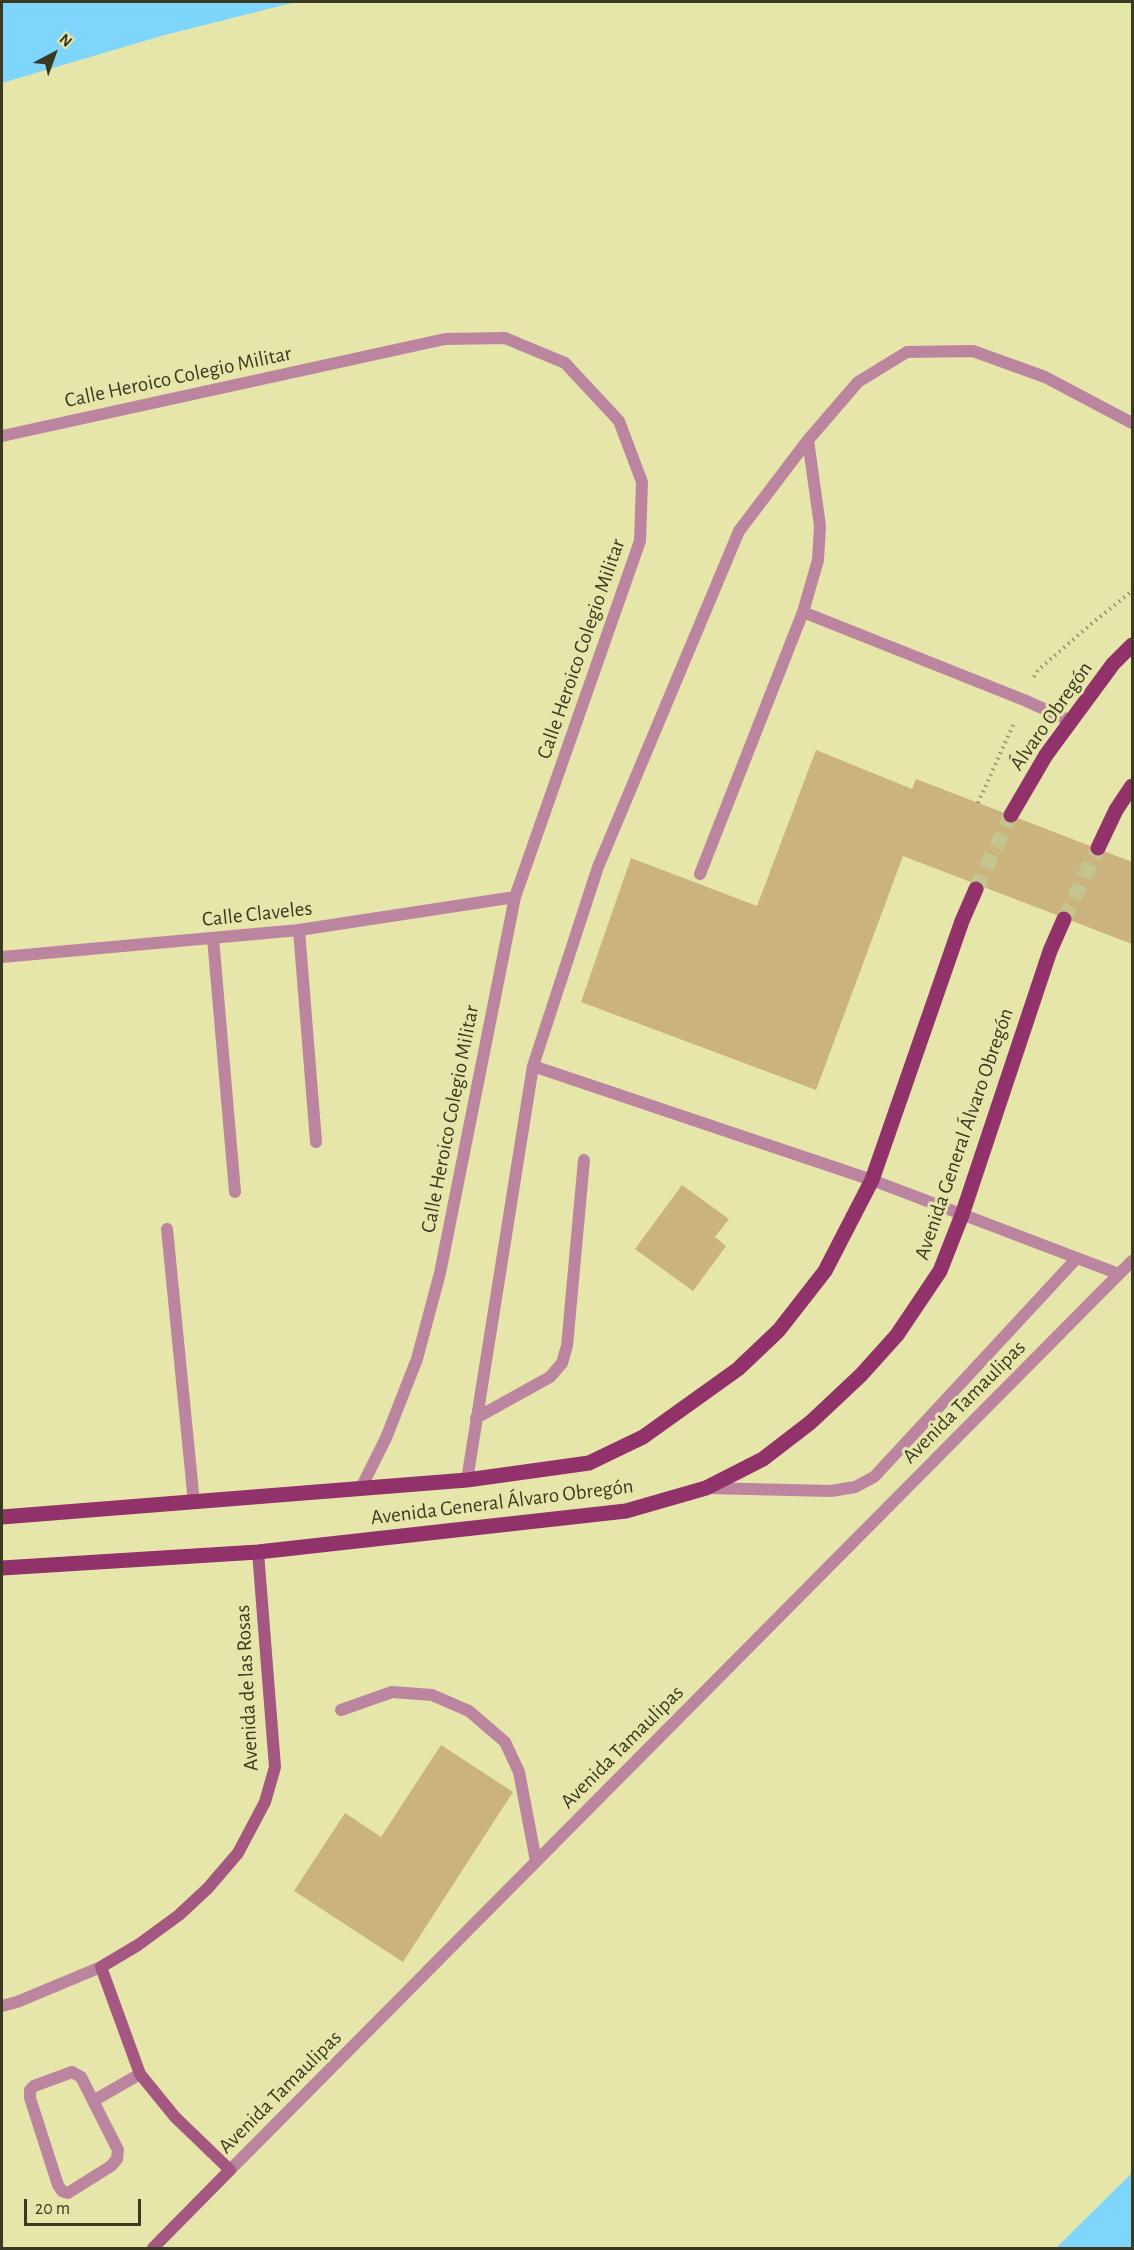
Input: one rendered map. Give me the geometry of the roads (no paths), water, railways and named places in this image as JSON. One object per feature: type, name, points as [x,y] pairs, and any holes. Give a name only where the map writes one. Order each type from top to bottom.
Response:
[{"type":"main road","name":"Álvaro Obregón","points":[[1011,815],[1046,755],[1113,664],[1132,645]]},
{"type":"main road","points":[[1098,848],[1116,810],[1132,786]]},
{"type":"main road","name":"Avenida General Álvaro Obregón","points":[[2,1517],[467,1480],[589,1463],[643,1437],[738,1369],[779,1330],[825,1271],[872,1180],[962,921],[976,889]]},
{"type":"main road","name":"Avenida General Álvaro Obregón","points":[[2,1568],[258,1552],[562,1520],[626,1511],[706,1488],[763,1459],[811,1422],[861,1375],[897,1335],[940,1271],[962,1215],[1050,951],[1064,919]]},
{"type":"street","name":"Calle Heroico Colegio Militar","points":[[2,436],[445,339],[505,338],[565,363],[619,421],[642,482],[640,541],[515,897],[440,1273],[417,1359],[386,1438],[361,1488]]},
{"type":"street","points":[[467,1480],[533,1066],[598,867],[739,531],[808,440],[858,382],[907,352],[973,351],[1045,377],[1132,423]]},
{"type":"street","points":[[700,874],[803,612],[818,560],[820,526],[808,440]]},
{"type":"street","points":[[803,612],[1071,721]]},
{"type":"street","name":"Calle Claveles","points":[[2,957],[299,930],[515,897]]},
{"type":"street","points":[[299,930],[316,1142]]},
{"type":"street","points":[[213,938],[235,1192]]},
{"type":"street","points":[[533,1066],[872,1180],[1119,1274]]},
{"type":"street","points":[[476,1418],[550,1377],[562,1363],[567,1346],[584,1160]]},
{"type":"street","points":[[167,1229],[194,1503]]},
{"type":"street","points":[[706,1488],[831,1491],[855,1487],[874,1477],[1077,1258]]},
{"type":"street","name":"Avenida Tamaulipas","points":[[153,2248],[1132,1261]]},
{"type":"street","name":"Avenida de las Rosas","points":[[2,2006],[101,1967],[138,1945],[179,1915],[207,1888],[238,1852],[265,1802],[274,1767],[258,1552]]},
{"type":"street","points":[[341,1710],[392,1692],[432,1695],[469,1711],[505,1742],[519,1772],[536,1861]]},
{"type":"street","points":[[101,1967],[141,2073],[175,2117],[230,2170]]},
{"type":"street","points":[[72,2072],[81,2077],[93,2101],[118,2150],[117,2159],[111,2166],[68,2193],[62,2191],[58,2185],[30,2098],[30,2090],[34,2086],[72,2072]]},
{"type":"street","points":[[93,2101],[141,2073]]},
{"type":"water","points":[[2,2],[296,2],[161,36],[2,83]]},
{"type":"water","points":[[1132,2173],[1132,2248],[1056,2248]]},
{"type":"tunnel","points":[[976,889],[1011,815]]},
{"type":"tunnel","points":[[1064,919],[1098,848]]}]
